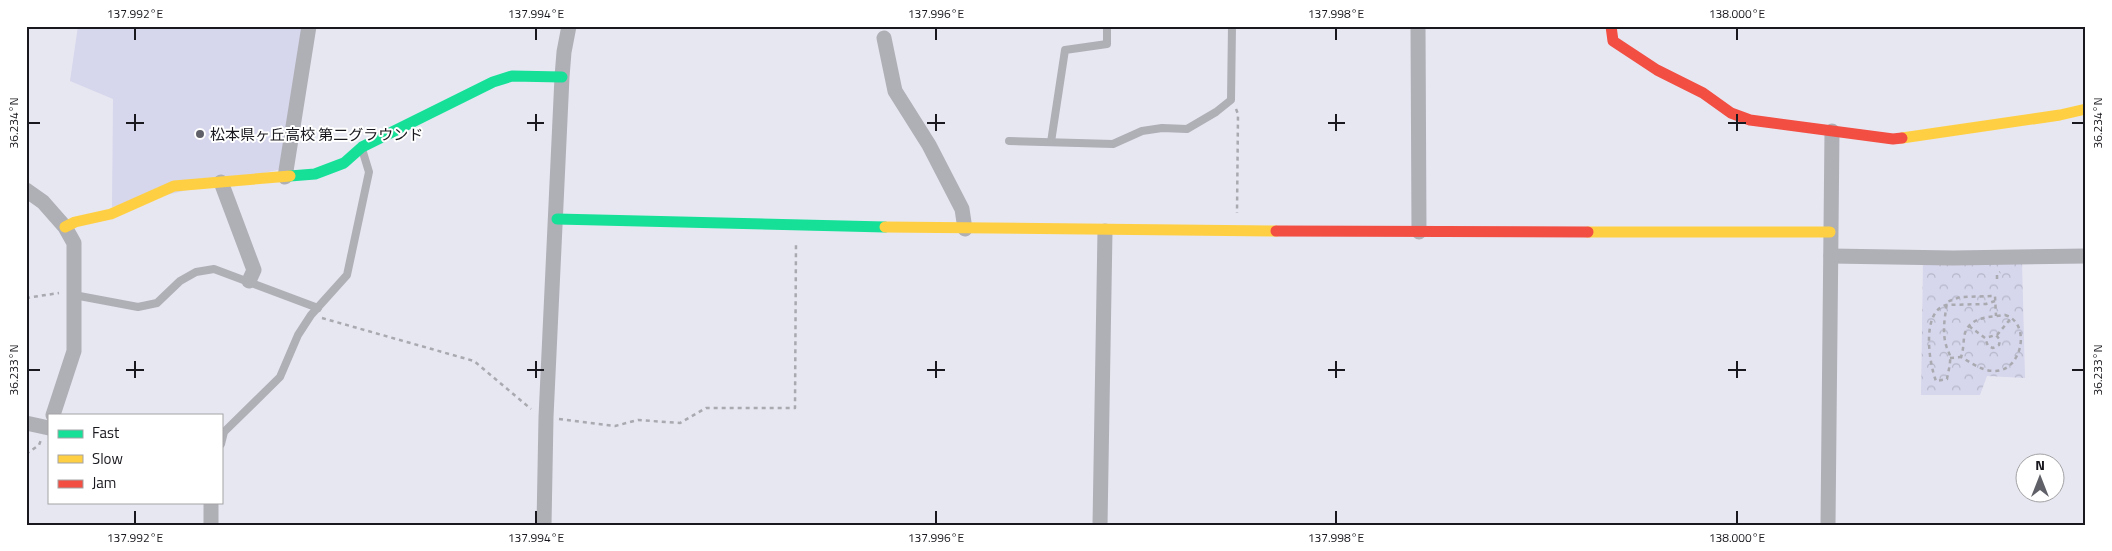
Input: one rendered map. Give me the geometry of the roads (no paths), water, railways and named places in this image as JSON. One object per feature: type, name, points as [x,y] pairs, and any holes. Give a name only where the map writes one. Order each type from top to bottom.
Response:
[{"type":"street","points":[[285,177],[308,26]]},
{"type":"street","points":[[544,525],[546,417],[557,219],[562,77],[569,26]]},
{"type":"street","points":[[1418,26],[1420,232]]},
{"type":"street","points":[[1611,26],[1612,41],[1656,70],[1703,93],[1731,113],[1750,120],[1893,139],[2060,115],[2086,109]]},
{"type":"street","points":[[884,38],[895,91],[929,145],[958,201],[962,209],[965,229]]},
{"type":"street","points":[[65,227],[75,222],[111,214],[174,186],[316,174],[344,163],[362,147],[493,82],[512,76],[562,77]]},
{"type":"street","points":[[1828,525],[1832,132]]},
{"type":"street","points":[[221,182],[254,270],[249,281]]},
{"type":"street","points":[[26,190],[43,202],[65,227],[74,243],[74,351],[54,414]]},
{"type":"street","points":[[557,219],[797,227],[1105,231],[1830,232]]},
{"type":"street","points":[[1100,525],[1105,231]]},
{"type":"street","points":[[1830,256],[1953,258],[2086,256]]},
{"type":"street","points":[[26,423],[48,428]]},
{"type":"street","points":[[211,504],[211,525]]},
{"type":"lane","points":[[1051,142],[1065,50],[1107,44],[1107,26]]},
{"type":"lane","points":[[1009,141],[1113,144],[1142,131],[1162,128],[1187,130],[1231,100],[1232,26]]},
{"type":"lane","points":[[222,440],[224,432],[280,377],[298,335],[311,315],[347,275],[369,172],[362,147]]},
{"type":"lane","points":[[74,295],[138,308],[158,304],[180,282],[196,272],[214,269],[318,308]]},
{"type":"place","name":"松本県ヶ丘高校 第二グラウンド","points":[[200,134]]}]
